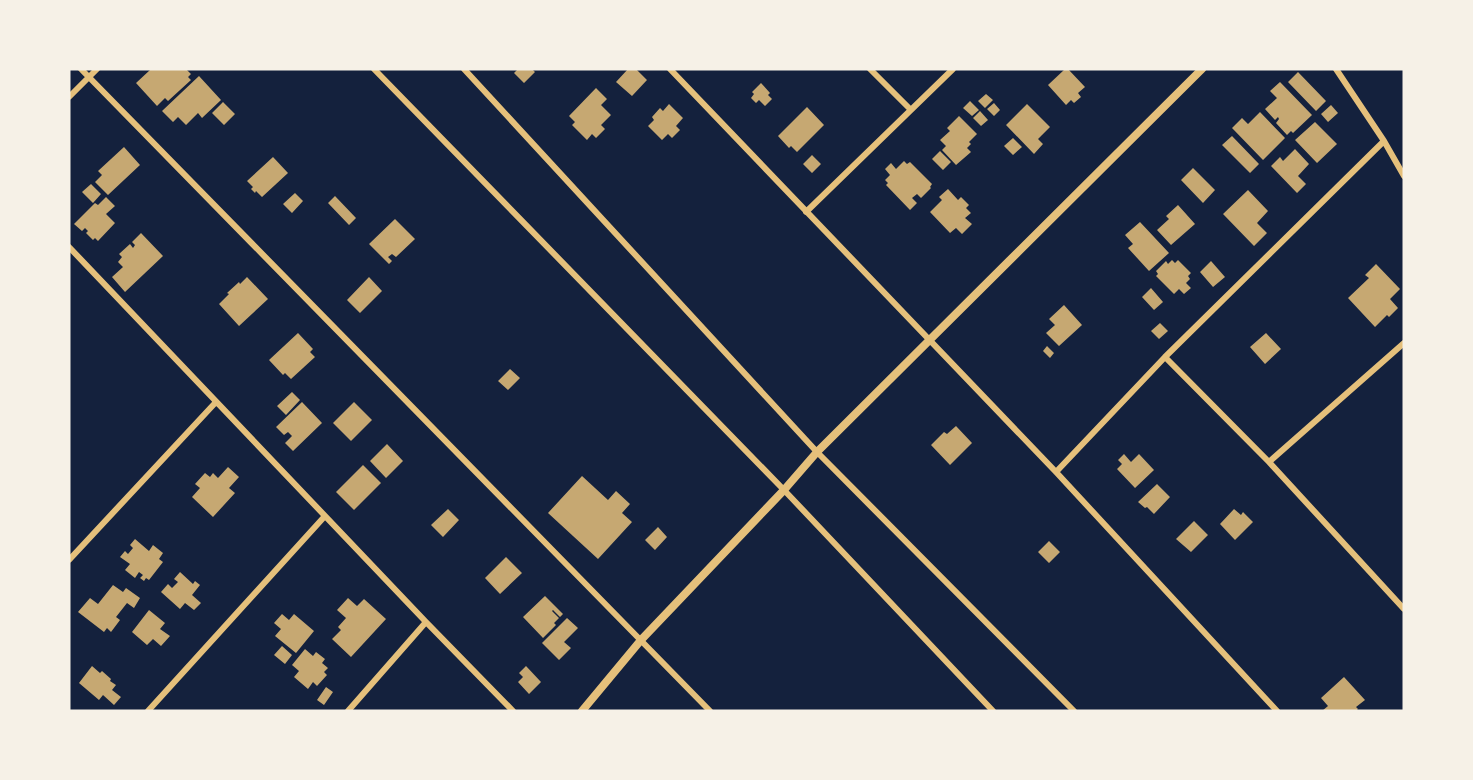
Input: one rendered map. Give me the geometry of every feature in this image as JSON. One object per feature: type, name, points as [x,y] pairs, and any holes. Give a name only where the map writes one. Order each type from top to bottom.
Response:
[{"type":"street","points":[[81,69],[710,711]]},
{"type":"street","points":[[69,97],[97,69]]},
{"type":"street","points":[[374,69],[784,490],[993,711]]},
{"type":"street","points":[[464,69],[817,452],[1074,711]]},
{"type":"street","points":[[670,69],[928,341],[1056,472],[1277,711]]},
{"type":"street","points":[[870,69],[911,110]]},
{"type":"street","points":[[806,212],[953,69]]},
{"type":"street","points":[[582,711],[641,640],[784,490],[817,452],[1202,69]]},
{"type":"street","points":[[1336,69],[1384,141],[1404,176]]},
{"type":"street","points":[[1056,472],[1165,357],[1384,141]]},
{"type":"street","points":[[69,247],[513,711]]},
{"type":"street","points":[[1269,462],[1404,343]]},
{"type":"street","points":[[1165,357],[1269,462],[1404,609]]},
{"type":"street","points":[[69,560],[216,402]]},
{"type":"street","points":[[148,711],[325,516]]},
{"type":"street","points":[[348,711],[426,622]]},
{"type":"building","points":[[149,69],[186,69],[191,74],[188,77],[191,80],[168,101],[165,98],[157,106],[136,83]]},
{"type":"building","points":[[518,69],[532,69],[535,72],[524,83],[514,73]]},
{"type":"building","points":[[628,69],[636,69],[647,80],[632,96],[616,82]]},
{"type":"building","points":[[1065,69],[1068,69],[1085,87],[1078,93],[1081,97],[1074,103],[1071,100],[1066,105],[1048,85]]},
{"type":"building","points":[[1298,72],[1326,101],[1316,111],[1288,82]]},
{"type":"building","points":[[199,76],[221,100],[202,118],[198,113],[186,125],[178,117],[173,122],[162,111]]},
{"type":"building","points":[[1280,82],[1312,115],[1293,133],[1291,131],[1287,135],[1276,123],[1278,117],[1275,120],[1265,109],[1277,98],[1270,91]]},
{"type":"building","points":[[761,83],[772,99],[765,106],[759,100],[756,103],[751,98],[754,94],[752,92]]},
{"type":"building","points":[[596,88],[607,99],[601,105],[611,115],[601,125],[605,129],[596,138],[592,134],[587,140],[572,125],[575,122],[569,116]]},
{"type":"building","points":[[986,94],[993,100],[985,108],[978,101]]},
{"type":"building","points":[[970,101],[979,110],[972,116],[963,108]]},
{"type":"building","points":[[223,102],[235,114],[224,125],[212,113]]},
{"type":"building","points":[[994,103],[1000,110],[994,116],[987,109]]},
{"type":"building","points":[[669,104],[683,118],[676,126],[680,130],[672,138],[668,134],[662,140],[648,126],[660,108],[663,111]]},
{"type":"building","points":[[1027,104],[1050,127],[1038,139],[1043,144],[1034,154],[1006,125]]},
{"type":"building","points":[[1331,105],[1338,113],[1328,122],[1321,114]]},
{"type":"building","points":[[807,107],[824,125],[797,152],[791,146],[789,148],[778,136]]},
{"type":"building","points":[[980,111],[988,120],[981,126],[973,118]]},
{"type":"building","points":[[1260,112],[1285,138],[1263,160],[1232,128],[1242,118],[1248,124]]},
{"type":"building","points":[[959,116],[977,134],[969,142],[971,144],[967,148],[971,152],[956,165],[942,150],[946,146],[940,140],[950,131],[947,128]]},
{"type":"building","points":[[1315,122],[1337,144],[1317,163],[1295,140]]},
{"type":"building","points":[[1232,136],[1259,164],[1250,173],[1222,145]]},
{"type":"building","points":[[1013,138],[1022,147],[1013,155],[1004,146]]},
{"type":"building","points":[[124,147],[140,165],[108,195],[95,182],[102,175],[98,171]]},
{"type":"building","points":[[1295,149],[1309,164],[1298,176],[1306,184],[1297,193],[1271,166],[1280,157],[1283,161]]},
{"type":"building","points":[[940,151],[951,162],[943,170],[932,159]]},
{"type":"building","points":[[812,155],[821,164],[812,173],[803,164]]},
{"type":"building","points":[[273,157],[288,173],[262,197],[251,189],[253,187],[247,181]]},
{"type":"building","points":[[904,161],[907,164],[910,162],[932,184],[921,198],[917,194],[912,198],[917,203],[910,210],[886,185],[888,183],[885,180],[890,175],[885,169],[891,163],[896,169]]},
{"type":"building","points":[[1193,168],[1215,190],[1203,203],[1181,180]]},
{"type":"building","points":[[91,184],[101,194],[93,203],[82,192]]},
{"type":"building","points":[[948,189],[958,200],[961,197],[969,205],[966,208],[971,213],[965,218],[972,224],[962,234],[956,228],[950,233],[930,212],[942,200],[939,197]]},
{"type":"building","points":[[1248,190],[1268,211],[1257,223],[1267,233],[1254,246],[1223,214]]},
{"type":"building","points":[[295,193],[303,201],[292,213],[283,204]]},
{"type":"building","points":[[335,196],[356,218],[349,225],[328,203]]},
{"type":"building","points":[[106,197],[115,206],[106,214],[115,223],[98,241],[95,238],[93,240],[86,233],[88,231],[85,228],[82,231],[74,224],[95,203],[98,205]]},
{"type":"building","points":[[1178,205],[1195,224],[1171,245],[1157,230],[1169,219],[1166,216]]},
{"type":"building","points":[[395,219],[415,239],[396,257],[392,254],[388,257],[392,261],[389,264],[369,244]]},
{"type":"building","points":[[1140,222],[1169,253],[1149,271],[1128,248],[1133,244],[1125,235]]},
{"type":"building","points":[[141,233],[163,256],[125,292],[112,277],[123,267],[118,262],[122,257],[119,254],[130,244],[133,248],[135,245],[132,242]]},
{"type":"building","points":[[1172,260],[1175,263],[1178,260],[1191,273],[1186,283],[1191,288],[1184,294],[1179,289],[1174,294],[1156,276],[1158,274],[1156,271],[1166,261],[1168,264]]},
{"type":"building","points":[[1211,261],[1225,277],[1213,287],[1200,272]]},
{"type":"building","points":[[1376,264],[1400,289],[1390,299],[1398,308],[1375,327],[1348,298],[1369,278],[1365,275]]},
{"type":"building","points":[[247,277],[268,299],[239,326],[219,304],[229,294],[227,293]]},
{"type":"building","points":[[369,277],[382,291],[360,313],[347,300]]},
{"type":"building","points":[[1151,288],[1163,302],[1154,310],[1142,297]]},
{"type":"building","points":[[1064,305],[1082,325],[1059,346],[1046,333],[1055,325],[1049,319]]},
{"type":"building","points":[[1160,323],[1168,331],[1159,339],[1151,331]]},
{"type":"building","points":[[298,333],[313,349],[310,352],[315,357],[291,379],[285,373],[283,375],[269,360]]},
{"type":"building","points":[[1266,333],[1281,349],[1265,364],[1250,347]]},
{"type":"building","points":[[1047,346],[1054,353],[1050,358],[1043,351]]},
{"type":"building","points":[[510,369],[520,378],[508,390],[498,381]]},
{"type":"building","points":[[292,392],[300,400],[286,415],[277,406]]},
{"type":"building","points":[[302,402],[322,423],[293,451],[285,443],[292,436],[288,432],[284,435],[276,427]]},
{"type":"building","points":[[354,402],[372,420],[351,441],[333,423]]},
{"type":"building","points":[[956,426],[972,443],[950,465],[931,445],[944,432],[947,434]]},
{"type":"building","points":[[387,444],[403,461],[386,478],[370,461]]},
{"type":"building","points":[[1124,454],[1131,462],[1139,454],[1154,470],[1135,488],[1117,469],[1122,464],[1118,460]]},
{"type":"building","points":[[363,465],[381,483],[354,510],[336,492]]},
{"type":"building","points":[[228,467],[239,477],[229,488],[235,493],[213,517],[192,497],[200,488],[195,484],[205,473],[210,477],[213,473],[218,478]]},
{"type":"building","points":[[582,476],[608,500],[616,491],[630,504],[622,513],[632,522],[598,559],[548,513]]},
{"type":"building","points":[[1157,484],[1170,497],[1154,514],[1138,502]]},
{"type":"building","points":[[448,509],[459,520],[443,537],[431,525]]},
{"type":"building","points":[[1234,509],[1241,515],[1243,512],[1253,522],[1235,540],[1220,524]]},
{"type":"building","points":[[1194,521],[1208,535],[1191,552],[1176,539]]},
{"type":"building","points":[[658,527],[667,537],[655,550],[645,540]]},
{"type":"building","points":[[135,539],[149,551],[153,545],[163,553],[159,559],[163,562],[149,580],[146,578],[144,581],[140,578],[143,575],[139,572],[135,578],[125,570],[130,564],[120,557],[125,551],[128,554],[133,548],[130,545]]},
{"type":"building","points":[[1049,541],[1060,552],[1049,563],[1038,552]]},
{"type":"building","points":[[506,557],[522,573],[500,594],[485,578]]},
{"type":"building","points":[[180,572],[193,584],[195,581],[200,585],[192,595],[201,603],[194,610],[185,603],[180,609],[161,592],[168,584],[172,588],[178,582],[174,579]]},
{"type":"building","points":[[113,585],[123,592],[126,588],[140,598],[134,608],[127,603],[116,617],[120,620],[111,632],[107,628],[104,632],[78,612],[90,598],[98,604]]},
{"type":"building","points":[[545,596],[563,614],[560,617],[552,611],[559,618],[554,623],[556,625],[543,638],[523,617]]},
{"type":"building","points":[[348,598],[357,606],[364,599],[386,619],[351,657],[332,639],[341,630],[338,627],[346,618],[337,610]]},
{"type":"building","points":[[149,610],[165,623],[160,629],[170,636],[161,646],[153,639],[147,645],[132,632]]},
{"type":"building","points":[[282,614],[289,620],[294,614],[314,631],[296,653],[275,636],[281,629],[274,623]]},
{"type":"building","points":[[567,618],[578,628],[564,642],[571,648],[559,660],[542,643]]},
{"type":"building","points":[[282,646],[292,655],[285,664],[274,655]]},
{"type":"building","points":[[305,649],[313,656],[316,652],[325,659],[322,663],[328,668],[324,672],[327,675],[317,686],[313,682],[308,689],[294,677],[299,671],[292,665]]},
{"type":"building","points":[[92,666],[100,673],[102,671],[116,685],[112,690],[121,697],[114,705],[103,695],[99,700],[79,683]]},
{"type":"building","points":[[526,666],[541,682],[529,694],[518,682],[523,677],[519,673]]},
{"type":"building","points":[[1344,677],[1365,700],[1356,707],[1358,709],[1356,711],[1322,711],[1328,706],[1321,698]]},
{"type":"building","points":[[326,687],[333,692],[324,705],[317,700]]}]
